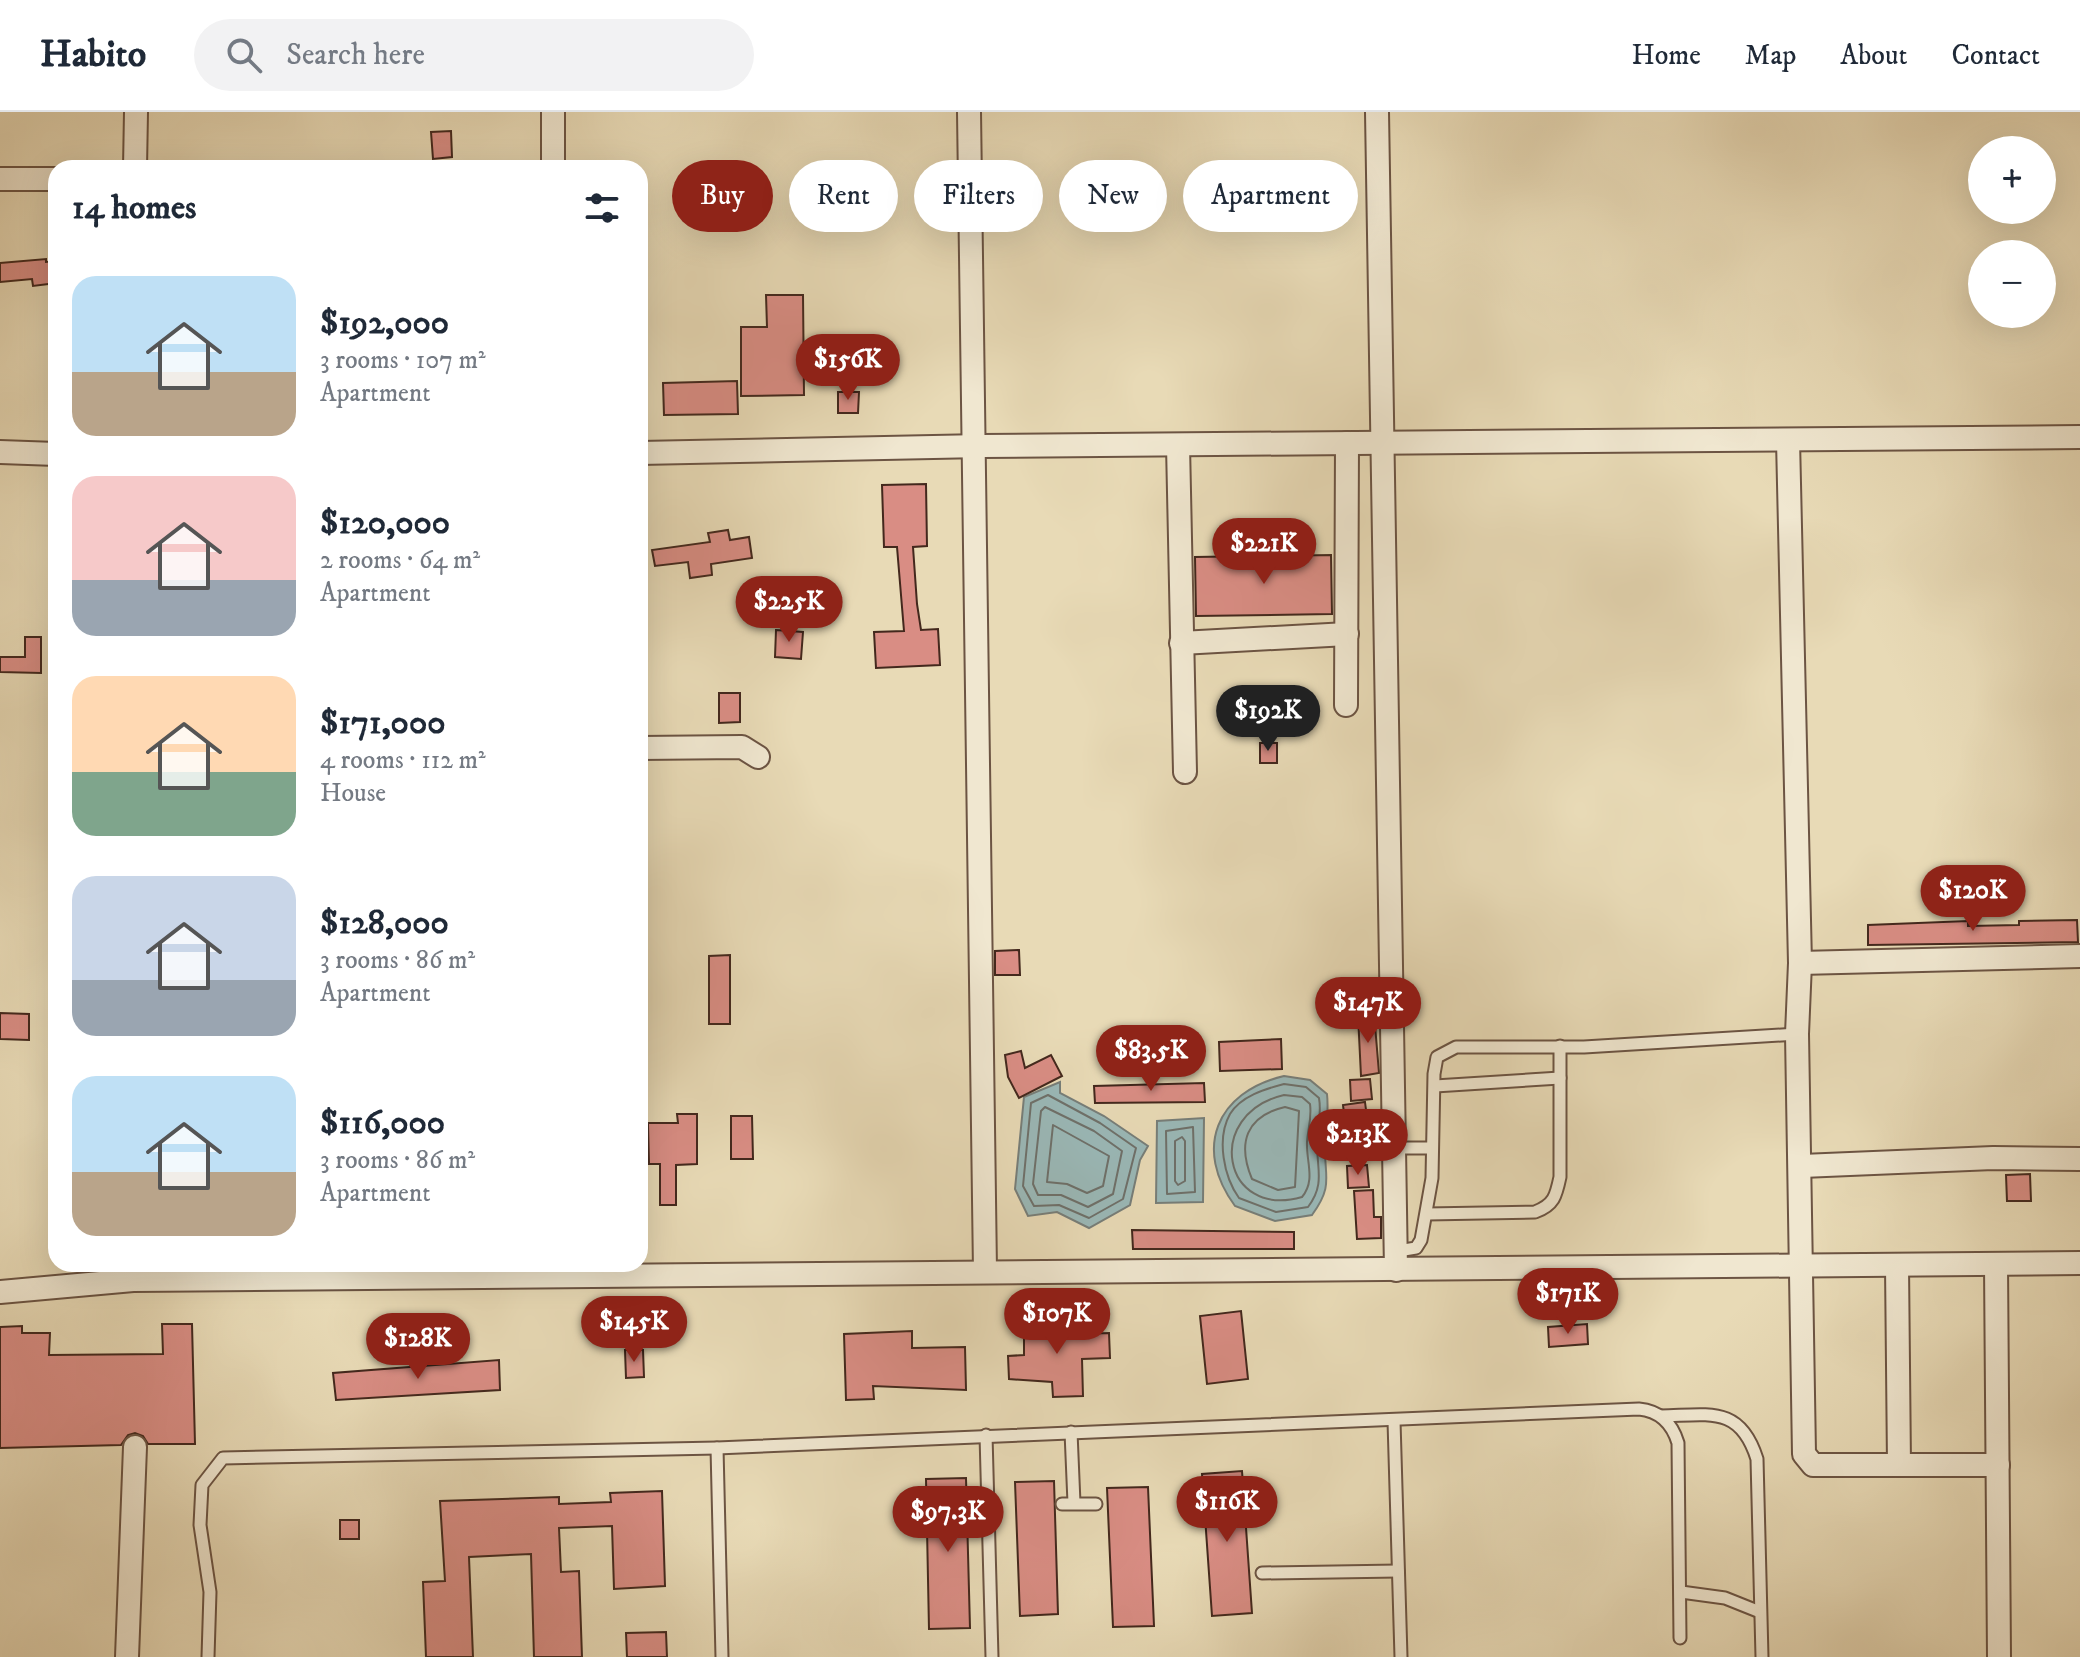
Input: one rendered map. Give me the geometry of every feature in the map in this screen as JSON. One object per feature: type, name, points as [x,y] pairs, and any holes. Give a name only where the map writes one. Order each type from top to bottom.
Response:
[{"type":"street","points":[[135,160],[136,112]]},
{"type":"street","points":[[553,112],[553,160]]},
{"type":"street","points":[[969,112],[985,1271]]},
{"type":"street","points":[[1377,112],[1397,1261]]},
{"type":"street","points":[[0,178],[48,179]]},
{"type":"street","points":[[648,453],[2080,437]]},
{"type":"street","points":[[1788,440],[1800,963],[1797,1034],[1802,1166],[1800,1267],[1804,1454],[1807,1462],[1998,1465]]},
{"type":"street","points":[[1346,705],[1347,443]]},
{"type":"street","points":[[1178,445],[1185,772]]},
{"type":"street","points":[[0,452],[48,454]]},
{"type":"street","points":[[1181,643],[1347,634]]},
{"type":"street","points":[[648,748],[742,747],[758,757]]},
{"type":"street","points":[[1800,963],[2080,956]]},
{"type":"street","points":[[1802,1166],[1993,1158],[2080,1159]]},
{"type":"street","points":[[648,1270],[985,1271],[1397,1261],[1800,1267],[2080,1263]]},
{"type":"street","points":[[1996,1264],[1999,1657]]},
{"type":"street","points":[[1897,1265],[1899,1465]]},
{"type":"street","points":[[0,1292],[133,1272]]},
{"type":"street","points":[[127,1657],[135,1447]]},
{"type":"lane","points":[[1397,1261],[1416,1248],[1427,1214],[1437,1057],[1444,1051],[1797,1034]]},
{"type":"lane","points":[[1427,1214],[1535,1212],[1548,1207],[1555,1198],[1560,1177],[1560,1046]]},
{"type":"lane","points":[[1435,1086],[1560,1078]]},
{"type":"lane","points":[[1395,1148],[1432,1148]]},
{"type":"lane","points":[[208,1657],[210,1592],[200,1525],[202,1485],[223,1458],[717,1448],[1639,1409],[1661,1416],[1722,1417],[1736,1422],[1750,1435],[1757,1459],[1762,1657]]},
{"type":"lane","points":[[1661,1416],[1673,1427],[1678,1443],[1680,1638]]},
{"type":"lane","points":[[1394,1421],[1401,1657]]},
{"type":"lane","points":[[1071,1432],[1068,1503],[1096,1504]]},
{"type":"lane","points":[[986,1435],[992,1657]]},
{"type":"lane","points":[[717,1448],[722,1657]]},
{"type":"lane","points":[[1262,1573],[1398,1571]]},
{"type":"lane","points":[[1681,1592],[1725,1598],[1760,1612]]},
{"type":"water","points":[[1284,1076],[1310,1080],[1327,1094],[1326,1188],[1312,1215],[1275,1221],[1235,1206],[1222,1185],[1215,1164],[1214,1144],[1218,1126],[1228,1109],[1242,1095]]},
{"type":"water","points":[[1060,1082],[1060,1093],[1104,1116],[1148,1146],[1140,1160],[1130,1205],[1089,1228],[1057,1212],[1028,1216],[1015,1189],[1024,1097]]},
{"type":"water","points":[[1204,1118],[1203,1202],[1156,1203],[1157,1121]]},
{"type":"building","points":[[451,131],[452,157],[433,159],[431,132]]},
{"type":"building","points":[[46,259],[48,284],[33,286],[32,279],[0,282],[0,263]]},
{"type":"building","points":[[766,295],[803,295],[804,395],[741,396],[741,327],[767,327]]},
{"type":"building","points":[[737,381],[738,414],[664,415],[663,383]]},
{"type":"building","points":[[838,392],[859,392],[858,413],[838,413]]},
{"type":"building","points":[[926,484],[927,546],[913,547],[917,604],[921,630],[938,629],[940,665],[876,668],[874,632],[904,631],[897,547],[884,547],[882,485]]},
{"type":"building","points":[[728,530],[730,540],[749,537],[752,558],[711,564],[712,575],[690,578],[688,562],[655,566],[652,550],[710,542],[708,533]]},
{"type":"building","points":[[1331,555],[1332,614],[1196,616],[1195,557]]},
{"type":"building","points":[[776,630],[803,632],[801,659],[775,657]]},
{"type":"building","points":[[25,637],[41,637],[41,673],[0,672],[0,657],[25,657]]},
{"type":"building","points":[[719,693],[740,693],[740,722],[719,723]]},
{"type":"building","points":[[1260,743],[1277,743],[1277,763],[1260,763]]},
{"type":"building","points":[[2077,920],[2078,942],[1868,945],[1868,925],[1968,921],[1968,926],[2019,925],[2019,921]]},
{"type":"building","points":[[1019,950],[1020,975],[995,975],[995,951]]},
{"type":"building","points":[[730,955],[730,1024],[709,1024],[709,956]]},
{"type":"building","points":[[0,1013],[29,1014],[29,1040],[0,1039]]},
{"type":"building","points":[[1374,1013],[1379,1073],[1361,1076],[1358,1015]]},
{"type":"building","points":[[1281,1039],[1282,1069],[1220,1071],[1219,1042]]},
{"type":"building","points":[[1021,1051],[1025,1068],[1051,1055],[1062,1076],[1019,1098],[1008,1077],[1005,1055]]},
{"type":"building","points":[[1370,1079],[1372,1099],[1351,1101],[1350,1080]]},
{"type":"building","points":[[1204,1083],[1205,1102],[1095,1103],[1094,1086]]},
{"type":"building","points":[[1365,1102],[1368,1126],[1346,1129],[1343,1105]]},
{"type":"building","points":[[677,1114],[697,1114],[697,1164],[676,1165],[676,1205],[660,1205],[660,1164],[649,1164],[648,1123],[678,1123]]},
{"type":"building","points":[[731,1116],[752,1116],[753,1159],[731,1159]]},
{"type":"building","points":[[1367,1165],[1369,1187],[1348,1188],[1347,1166]]},
{"type":"building","points":[[2030,1174],[2031,1201],[2007,1201],[2006,1175]]},
{"type":"building","points":[[1373,1190],[1374,1217],[1381,1217],[1381,1238],[1357,1239],[1354,1191]]},
{"type":"building","points":[[1132,1230],[1294,1232],[1294,1249],[1133,1249]]},
{"type":"building","points":[[1241,1311],[1248,1379],[1207,1384],[1200,1316]]},
{"type":"building","points":[[1024,1317],[1046,1317],[1046,1326],[1081,1326],[1081,1334],[1109,1333],[1110,1358],[1082,1359],[1083,1396],[1053,1397],[1052,1382],[1009,1379],[1008,1356],[1024,1355]]},
{"type":"building","points":[[162,1324],[192,1324],[195,1444],[148,1444],[143,1436],[135,1433],[128,1435],[121,1445],[0,1448],[0,1327],[22,1326],[22,1333],[50,1333],[49,1355],[163,1354]]},
{"type":"building","points":[[1587,1324],[1588,1344],[1549,1347],[1548,1327]]},
{"type":"building","points":[[912,1331],[912,1348],[965,1347],[966,1390],[873,1386],[874,1399],[846,1400],[844,1334]]},
{"type":"building","points":[[625,1350],[643,1350],[644,1377],[626,1378]]},
{"type":"building","points":[[499,1360],[500,1390],[336,1400],[333,1373]]},
{"type":"building","points":[[1242,1471],[1252,1613],[1212,1616],[1202,1474]]},
{"type":"building","points":[[966,1478],[970,1628],[929,1629],[926,1479]]},
{"type":"building","points":[[1054,1481],[1058,1614],[1020,1616],[1015,1482]]},
{"type":"building","points":[[1148,1487],[1154,1626],[1113,1627],[1107,1488]]},
{"type":"building","points":[[662,1491],[665,1586],[614,1589],[612,1526],[559,1528],[561,1572],[579,1571],[582,1657],[534,1657],[531,1554],[469,1557],[473,1657],[426,1657],[423,1582],[445,1581],[440,1501],[559,1497],[559,1504],[611,1502],[610,1493]]},
{"type":"building","points":[[340,1520],[359,1520],[359,1539],[340,1539]]},
{"type":"building","points":[[666,1632],[667,1657],[627,1657],[626,1633]]}]
